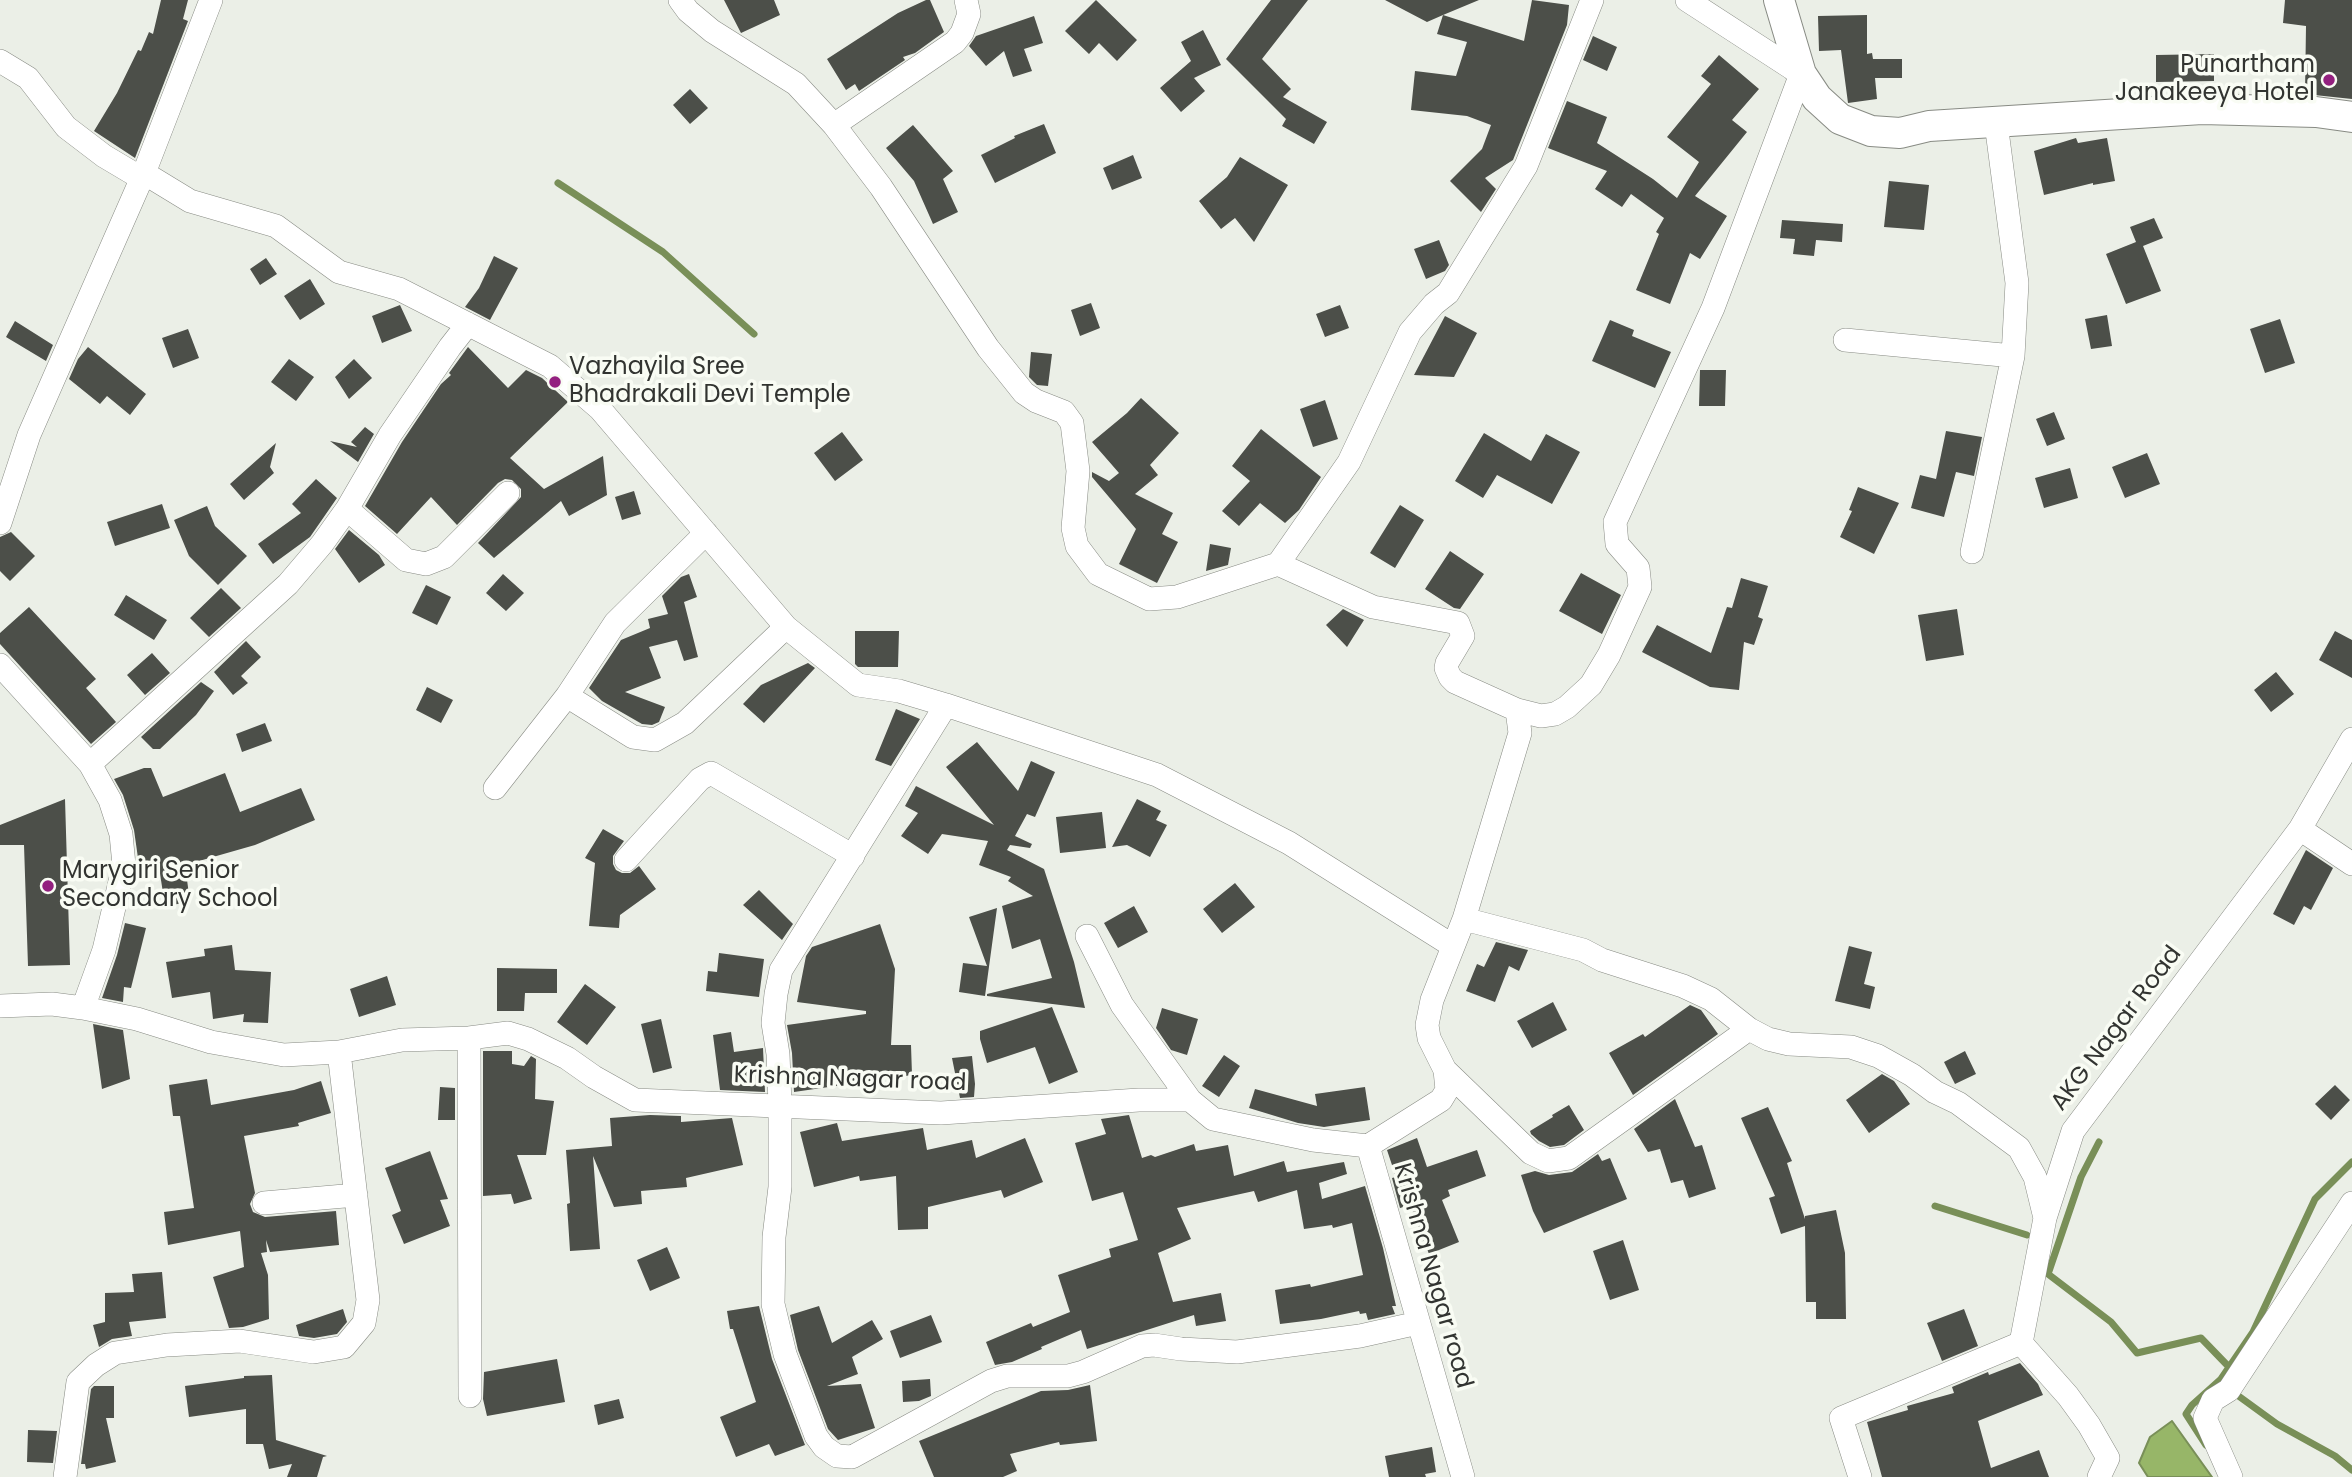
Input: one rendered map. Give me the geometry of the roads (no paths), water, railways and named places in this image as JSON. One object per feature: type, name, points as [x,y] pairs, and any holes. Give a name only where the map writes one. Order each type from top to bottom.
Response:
[{"type":"street","points":[[0,523],[29,435],[143,175],[211,0]]},
{"type":"street","points":[[834,125],[955,42],[962,33],[969,14],[966,0]]},
{"type":"street","points":[[690,4],[712,31],[796,84],[834,125],[903,219],[988,348],[1024,393],[1064,412],[1072,423],[1078,471],[1073,528],[1077,546],[1098,574],[1149,599],[1177,597],[1278,564],[1349,462],[1410,332],[1434,304],[1448,293],[1526,166],[1592,0]]},
{"type":"street","points":[[1687,0],[1801,74]]},
{"type":"street","points":[[1779,0],[1801,74],[1817,98],[1840,120],[1871,131],[1900,133],[1929,126],[2202,109],[2316,112],[2352,117]]},
{"type":"street","points":[[0,61],[27,78],[66,127],[104,156],[190,201],[276,226],[339,272],[400,289],[550,366],[600,409],[786,627],[858,685],[899,691],[947,705],[1157,775],[1289,843],[1453,946]]},
{"type":"street","points":[[1278,564],[1373,607],[1458,623],[1463,636],[1447,663],[1450,677],[1517,710],[1541,716],[1549,715],[1567,707],[1591,685],[1609,655],[1640,587],[1638,568],[1617,544],[1615,522],[1713,308],[1801,74]]},
{"type":"street","points":[[1972,552],[2013,356],[2017,282],[1996,123]]},
{"type":"street","points":[[90,764],[288,584],[347,509],[390,435],[468,324]]},
{"type":"street","points":[[1845,340],[2013,356]]},
{"type":"street","points":[[347,509],[406,560],[426,564],[444,557],[508,493]]},
{"type":"street","points":[[495,788],[567,696],[615,623],[706,533]]},
{"type":"street","points":[[567,696],[633,737],[654,740],[685,723],[786,627]]},
{"type":"street","points":[[0,665],[90,764],[110,800],[121,834],[124,865],[104,950],[83,1008]]},
{"type":"street","points":[[947,705],[781,970],[773,1023],[778,1054],[780,1104],[780,1187],[774,1237],[774,1304],[785,1354],[816,1436],[824,1447],[837,1456],[852,1457],[978,1388],[1007,1376],[1068,1376],[1142,1346],[1237,1352],[1360,1336],[1418,1323]]},
{"type":"street","points":[[1517,710],[1520,733],[1464,919],[1432,1000],[1427,1025],[1429,1038],[1445,1070],[1531,1153],[1548,1161],[1569,1158],[1749,1029]]},
{"type":"street","name":"AKG Nagar Road","points":[[2021,1343],[2045,1218],[2073,1131],[2300,829],[2352,738]]},
{"type":"street","points":[[626,860],[700,779],[711,773],[853,856]]},
{"type":"street","points":[[2300,829],[2352,864]]},
{"type":"street","points":[[1464,919],[1583,950],[1602,960],[1683,986],[1712,999],[1749,1029],[1768,1039],[1789,1044],[1851,1047],[1878,1056],[1935,1092],[1958,1103],[2020,1147],[2035,1177],[2045,1218]]},
{"type":"street","points":[[1087,936],[1122,1005],[1190,1100]]},
{"type":"street","name":"Krishna Nagar road","points":[[0,1006],[52,1004],[83,1008],[137,1019],[211,1042],[284,1055],[339,1052],[402,1040],[469,1038],[508,1033],[528,1039],[567,1058],[635,1100],[780,1104],[941,1113],[1139,1100],[1190,1100],[1213,1119],[1313,1140],[1368,1146],[1463,1477]]},
{"type":"street","points":[[469,1038],[470,1396]]},
{"type":"street","points":[[65,1477],[78,1382],[96,1365],[115,1353],[167,1345],[240,1341],[314,1352],[344,1346],[364,1323],[368,1300],[339,1052]]},
{"type":"street","points":[[1368,1146],[1441,1101],[1447,1090],[1445,1070]]},
{"type":"street","points":[[264,1203],[356,1195]]},
{"type":"street","points":[[2231,1477],[2205,1418],[2213,1400],[2230,1390],[2349,1214]]},
{"type":"street","points":[[1860,1477],[1841,1418],[2021,1343],[2068,1396],[2089,1425],[2108,1458],[2099,1477]]},
{"type":"waterway","points":[[558,183],[663,252],[754,334]]},
{"type":"waterway","points":[[2099,1142],[2081,1177],[2048,1274],[2111,1322],[2137,1353],[2201,1338],[2229,1367]]},
{"type":"waterway","points":[[2206,1445],[2186,1414],[2192,1405],[2221,1379],[2253,1332],[2315,1199],[2352,1162]]},
{"type":"waterway","points":[[1935,1206],[2027,1235]]},
{"type":"waterway","points":[[2233,1392],[2277,1424],[2335,1456],[2352,1470]]},
{"type":"place","name":"Punartham Janakeeya Hotel","points":[[2329,80]]},
{"type":"place","name":"Vazhayila Sree Bhadrakali Devi Temple","points":[[555,382]]},
{"type":"place","name":"Marygiri Senior Secondary School","points":[[48,886]]}]
